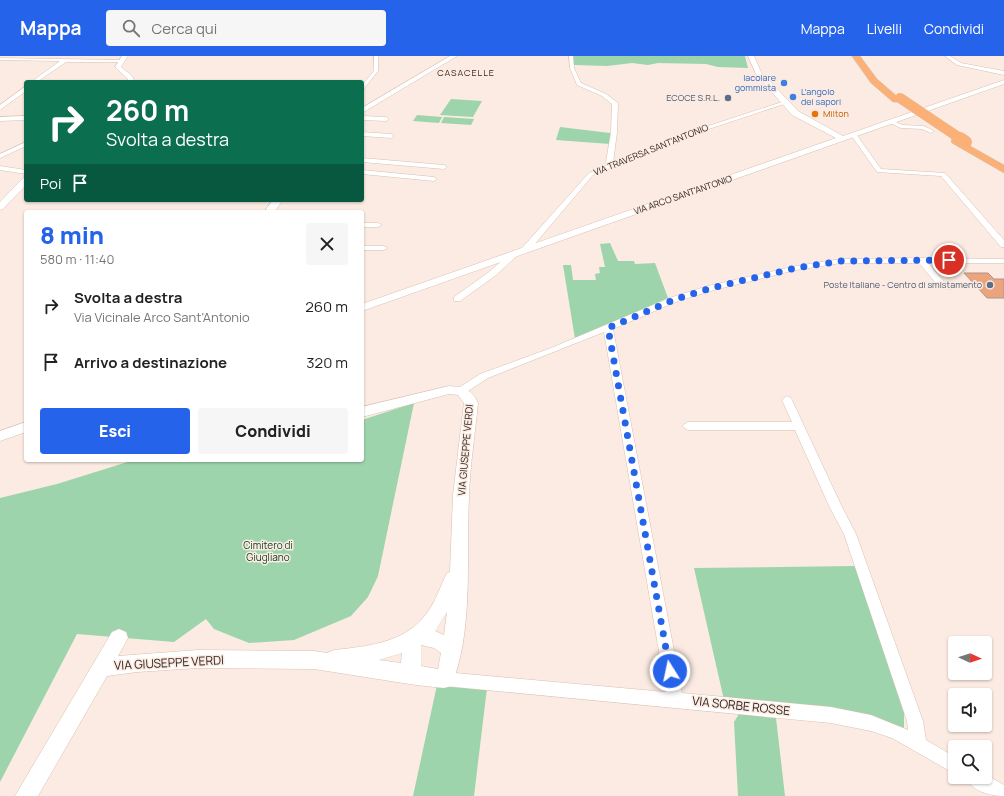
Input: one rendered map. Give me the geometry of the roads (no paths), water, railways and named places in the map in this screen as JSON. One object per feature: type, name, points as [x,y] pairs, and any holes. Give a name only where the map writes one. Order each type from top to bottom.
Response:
[{"type":"highway","points":[[856,56],[876,80],[898,99],[1004,170]]},
{"type":"highway","points":[[862,56],[868,70]]},
{"type":"highway","points":[[961,142],[1004,165]]},
{"type":"street","points":[[364,86],[376,71],[376,56]]},
{"type":"street","points":[[364,110],[454,56]]},
{"type":"street","points":[[572,56],[572,68],[579,84],[604,95],[615,103],[614,132],[609,162],[612,166]]},
{"type":"street","points":[[751,56],[758,73],[784,103],[801,118],[843,139]]},
{"type":"street","points":[[947,56],[959,64],[1004,72]]},
{"type":"street","points":[[0,60],[122,58],[118,67],[130,77],[131,80]]},
{"type":"street","points":[[37,80],[65,60]]},
{"type":"street","name":"VIA ARCO SANT'ANTONIO","points":[[364,307],[1004,82]]},
{"type":"street","points":[[0,108],[24,90]]},
{"type":"street","name":"VIA TRAVERSA SANT'ANTONIO","points":[[525,250],[591,174],[701,130],[784,103]]},
{"type":"street","points":[[0,119],[24,118]]},
{"type":"street","points":[[364,118],[386,119]]},
{"type":"street","points":[[0,127],[18,119]]},
{"type":"street","points":[[892,122],[897,126],[926,128],[931,131]]},
{"type":"street","points":[[376,135],[383,128]]},
{"type":"street","points":[[827,131],[855,134],[878,171],[943,174],[1004,245]]},
{"type":"street","points":[[827,131],[833,139],[832,143]]},
{"type":"street","points":[[364,134],[391,136]]},
{"type":"street","points":[[0,156],[24,145]]},
{"type":"street","points":[[364,160],[444,167]]},
{"type":"street","points":[[0,168],[24,172]]},
{"type":"street","points":[[364,172],[434,179]]},
{"type":"street","points":[[0,207],[4,200],[24,182]]},
{"type":"street","points":[[364,225],[378,225]]},
{"type":"street","points":[[364,248],[384,248]]},
{"type":"street","points":[[457,299],[492,274],[516,254]]},
{"type":"street","points":[[920,260],[943,286],[952,286]]},
{"type":"street","points":[[461,391],[484,376],[608,328],[676,299],[711,288],[796,268],[841,261],[1004,261]]},
{"type":"street","points":[[608,328],[675,700]]},
{"type":"street","name":"VIA GIUSEPPE VERDI","points":[[364,411],[449,390],[461,391],[468,395],[471,403],[461,495],[457,568],[457,606],[451,656]]},
{"type":"street","points":[[787,400],[797,426],[850,534],[915,721],[918,743]]},
{"type":"street","points":[[688,426],[797,426]]},
{"type":"street","points":[[0,436],[24,428]]},
{"type":"street","name":"VIA GIUSEPPE VERDI","points":[[26,796],[101,668],[137,663],[198,659],[314,660],[368,655],[388,650],[415,638],[432,622],[445,601],[457,568]]},
{"type":"street","points":[[101,668],[120,638]]},
{"type":"street","points":[[415,638],[438,640],[443,642],[448,647],[451,656],[444,678],[416,676],[410,666],[415,638]]},
{"type":"street","name":"VIA GIUSEPPE VERDI","points":[[314,660],[416,676]]},
{"type":"street","name":"VIA SORBE ROSSE","points":[[444,678],[831,715],[871,723],[896,732],[918,743],[948,762]]},
{"type":"street","points":[[986,784],[1004,795]]},
{"type":"place","name":"Iacolare gommista","points":[[784,83]]},
{"type":"place","name":"L'angolo dei sapori","points":[[793,97]]},
{"type":"place","name":"ECOCE S.R.L.","points":[[728,98]]},
{"type":"place","name":"Milton","points":[[815,114]]},
{"type":"place","name":"Poste Italiane - Centro di smistamento","points":[[990,285]]},
{"type":"district","name":"CASACELLE","points":[[466,73]]},
{"type":"park label","name":"Cimitero di Giugliano","points":[[268,550]]}]
